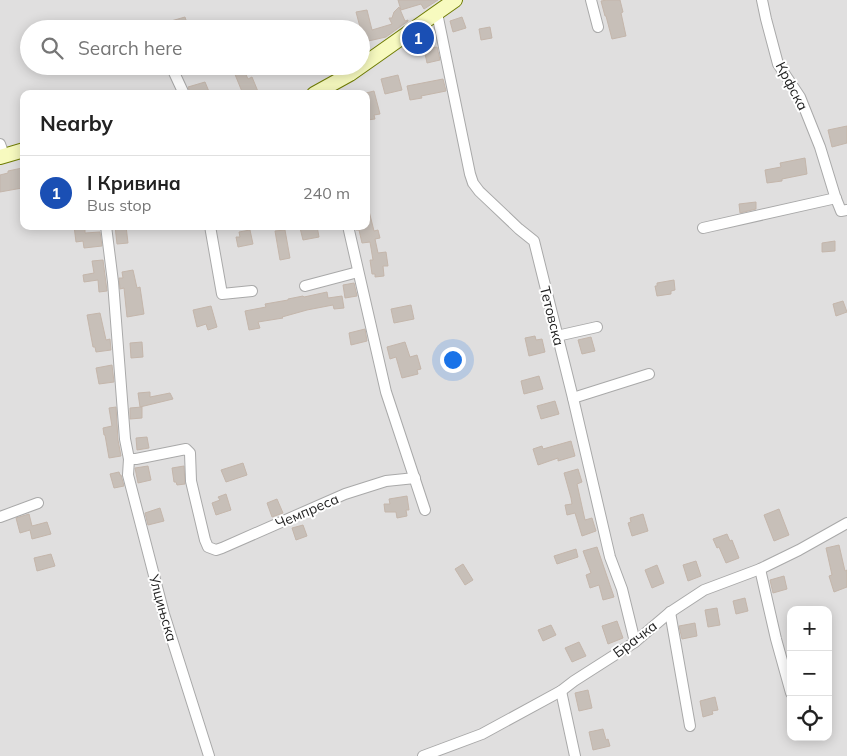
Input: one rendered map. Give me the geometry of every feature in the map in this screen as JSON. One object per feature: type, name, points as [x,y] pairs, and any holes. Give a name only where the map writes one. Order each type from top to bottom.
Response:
[{"type":"street","points":[[370,60],[455,0]]},
{"type":"street","points":[[591,0],[598,27]]},
{"type":"street","name":"Крфска","points":[[762,0],[778,64],[800,97],[820,147],[841,211],[847,210]]},
{"type":"street","name":"Тетовска","points":[[437,13],[473,182],[479,191],[519,230],[534,241],[610,557],[622,588],[635,642]]},
{"type":"street","points":[[176,75],[182,90]]},
{"type":"street","points":[[321,90],[348,75]]},
{"type":"street","points":[[1,152],[20,150]]},
{"type":"street","points":[[703,228],[836,198]]},
{"type":"street","name":"Улцињска","points":[[106,230],[113,282],[125,439],[129,459],[128,475],[164,614],[209,756]]},
{"type":"street","points":[[211,230],[222,294],[252,291]]},
{"type":"street","points":[[349,230],[386,392],[426,510]]},
{"type":"street","points":[[305,286],[358,272]]},
{"type":"street","points":[[557,336],[597,328]]},
{"type":"street","points":[[573,398],[649,374]]},
{"type":"street","name":"Чемпреса","points":[[129,459],[186,449],[190,452],[191,481],[205,540],[208,547],[216,550],[345,494],[386,481],[415,478]]},
{"type":"street","points":[[0,517],[38,503]]},
{"type":"street","name":"Брачка","points":[[423,756],[482,734],[561,691],[635,642],[670,612],[704,590],[760,569],[847,523]]},
{"type":"street","points":[[760,569],[787,679]]},
{"type":"street","points":[[670,612],[690,726]]},
{"type":"street","points":[[561,691],[575,756]]},
{"type":"shaded area","points":[[0,0],[847,0],[847,756],[0,756]]},
{"type":"building","points":[[398,0],[438,0],[424,9],[421,4],[401,10]]},
{"type":"building","points":[[620,0],[626,36],[612,39],[601,1]]},
{"type":"building","points":[[399,7],[405,21],[408,21],[386,37],[370,41],[370,22],[372,30],[392,24],[389,18],[392,18],[394,12]]},
{"type":"building","points":[[367,10],[370,20],[358,20],[356,12]]},
{"type":"building","points":[[185,17],[186,20],[174,20]]},
{"type":"building","points":[[462,17],[466,28],[453,32],[450,21]]},
{"type":"building","points":[[490,27],[492,38],[481,40],[479,29]]},
{"type":"building","points":[[437,47],[440,60],[427,63],[424,49]]},
{"type":"building","points":[[235,75],[246,75],[248,79],[252,77],[257,90],[241,90]]},
{"type":"building","points":[[398,75],[402,90],[385,94],[381,79]]},
{"type":"building","points":[[443,79],[446,91],[410,100],[407,86]]},
{"type":"building","points":[[205,82],[208,90],[189,90],[188,87]]},
{"type":"building","points":[[374,91],[380,114],[374,115],[375,119],[370,120],[370,92]]},
{"type":"building","points":[[847,126],[847,143],[832,147],[828,130]]},
{"type":"building","points":[[805,158],[807,174],[767,183],[765,170],[781,167],[780,163]]},
{"type":"building","points":[[20,168],[20,188],[0,192],[0,175],[8,173],[8,171]]},
{"type":"building","points":[[756,202],[756,209],[740,213],[739,204]]},
{"type":"building","points":[[370,215],[374,231],[378,230],[380,238],[375,239],[378,253],[386,252],[388,266],[383,266],[384,276],[375,277],[375,274],[372,274],[370,260],[373,260],[370,242],[362,243],[359,230],[370,230]]},
{"type":"building","points":[[74,230],[85,230],[85,233],[100,232],[102,246],[84,248],[83,241],[76,242]]},
{"type":"building","points":[[115,230],[126,230],[128,243],[117,244]]},
{"type":"building","points":[[250,230],[253,244],[238,247],[236,237],[240,237],[239,232]]},
{"type":"building","points":[[285,230],[290,258],[280,260],[275,231]]},
{"type":"building","points":[[300,230],[318,230],[319,237],[303,240]]},
{"type":"building","points":[[835,241],[835,251],[822,252],[822,243]]},
{"type":"building","points":[[103,260],[107,291],[99,292],[98,280],[84,282],[83,275],[94,273],[92,261]]},
{"type":"building","points":[[133,270],[137,288],[140,287],[144,314],[127,317],[124,288],[120,289],[119,278],[123,278],[122,272]]},
{"type":"building","points":[[674,280],[675,290],[671,291],[671,294],[657,296],[655,286],[657,286],[657,283]]},
{"type":"building","points":[[354,283],[357,296],[345,298],[343,285]]},
{"type":"building","points":[[327,292],[328,298],[342,296],[344,308],[334,309],[333,305],[307,310],[283,318],[258,322],[260,328],[249,330],[245,311],[266,307],[265,304]]},
{"type":"building","points":[[843,301],[847,312],[836,316],[833,304]]},
{"type":"building","points":[[411,305],[414,319],[394,323],[391,309]]},
{"type":"building","points":[[211,306],[217,327],[208,330],[206,324],[197,327],[193,310]]},
{"type":"building","points":[[100,313],[106,340],[110,339],[111,350],[96,352],[95,347],[93,347],[87,315]]},
{"type":"building","points":[[365,329],[367,341],[351,345],[349,333]]},
{"type":"building","points":[[535,336],[536,340],[542,339],[545,352],[529,356],[525,338]]},
{"type":"building","points":[[591,337],[595,351],[582,354],[578,340]]},
{"type":"building","points":[[142,342],[143,357],[131,358],[130,343]]},
{"type":"building","points":[[405,342],[410,357],[417,355],[421,369],[417,370],[418,374],[402,378],[396,357],[390,359],[387,347]]},
{"type":"building","points":[[112,365],[114,382],[99,384],[96,368]]},
{"type":"building","points":[[539,376],[543,389],[524,394],[521,381]]},
{"type":"building","points":[[150,392],[150,397],[170,393],[173,399],[140,407],[138,393]]},
{"type":"building","points":[[555,401],[559,414],[541,419],[537,406]]},
{"type":"building","points":[[116,407],[121,456],[109,458],[103,428],[112,426],[109,408]]},
{"type":"building","points":[[142,407],[142,418],[130,419],[130,408]]},
{"type":"building","points":[[147,437],[149,448],[137,450],[136,438]]},
{"type":"building","points":[[571,441],[575,456],[558,461],[558,458],[538,465],[533,449],[542,446],[543,449]]},
{"type":"building","points":[[243,463],[247,475],[226,482],[221,470]]},
{"type":"building","points":[[148,466],[151,480],[138,483],[135,468]]},
{"type":"building","points":[[184,466],[185,484],[177,485],[174,482],[172,468]]},
{"type":"building","points":[[578,469],[582,482],[577,484],[585,520],[592,518],[596,531],[582,536],[575,513],[567,515],[565,505],[572,504],[564,473]]},
{"type":"building","points":[[119,472],[124,486],[114,488],[110,474]]},
{"type":"building","points":[[226,494],[231,510],[216,515],[212,503],[220,500],[218,497]]},
{"type":"building","points":[[407,496],[409,510],[406,510],[407,516],[397,518],[396,512],[385,512],[384,504],[390,504],[389,499]]},
{"type":"building","points":[[277,499],[283,513],[272,517],[267,503]]},
{"type":"building","points":[[160,508],[164,521],[148,525],[145,513]]},
{"type":"building","points":[[779,509],[789,535],[774,541],[764,515]]},
{"type":"building","points":[[29,514],[32,526],[47,522],[51,534],[32,539],[30,530],[20,533],[16,518]]},
{"type":"building","points":[[643,514],[648,531],[632,536],[628,523],[631,522],[630,518]]},
{"type":"building","points":[[303,525],[307,536],[296,540],[292,528]]},
{"type":"building","points":[[727,534],[730,541],[732,540],[739,558],[726,563],[713,539]]},
{"type":"building","points":[[839,545],[845,571],[847,570],[847,587],[834,592],[829,576],[832,575],[826,548]]},
{"type":"building","points":[[597,547],[614,597],[603,600],[599,585],[590,588],[586,575],[591,573],[583,551]]},
{"type":"building","points":[[576,549],[578,557],[557,564],[554,556]]},
{"type":"building","points":[[51,554],[55,566],[37,571],[34,558]]},
{"type":"building","points":[[696,561],[701,576],[688,581],[683,565]]},
{"type":"building","points":[[463,564],[473,580],[465,585],[455,569]]},
{"type":"building","points":[[657,565],[664,583],[652,588],[645,570]]},
{"type":"building","points":[[784,576],[787,589],[773,593],[770,580]]},
{"type":"building","points":[[745,598],[748,611],[736,614],[733,601]]},
{"type":"building","points":[[717,608],[720,625],[708,627],[705,610]]},
{"type":"building","points":[[617,621],[623,638],[608,644],[602,626]]},
{"type":"building","points":[[695,623],[697,636],[682,639],[679,626]]},
{"type":"building","points":[[551,625],[556,635],[543,641],[538,630]]},
{"type":"building","points":[[579,642],[586,656],[572,662],[565,648]]},
{"type":"building","points":[[588,690],[592,708],[579,711],[575,693]]},
{"type":"building","points":[[715,697],[718,710],[712,711],[713,714],[703,717],[700,701]]},
{"type":"building","points":[[603,729],[610,746],[593,750],[589,732]]},
{"type":"place","name":"I Кривина","points":[[418,38]]}]
